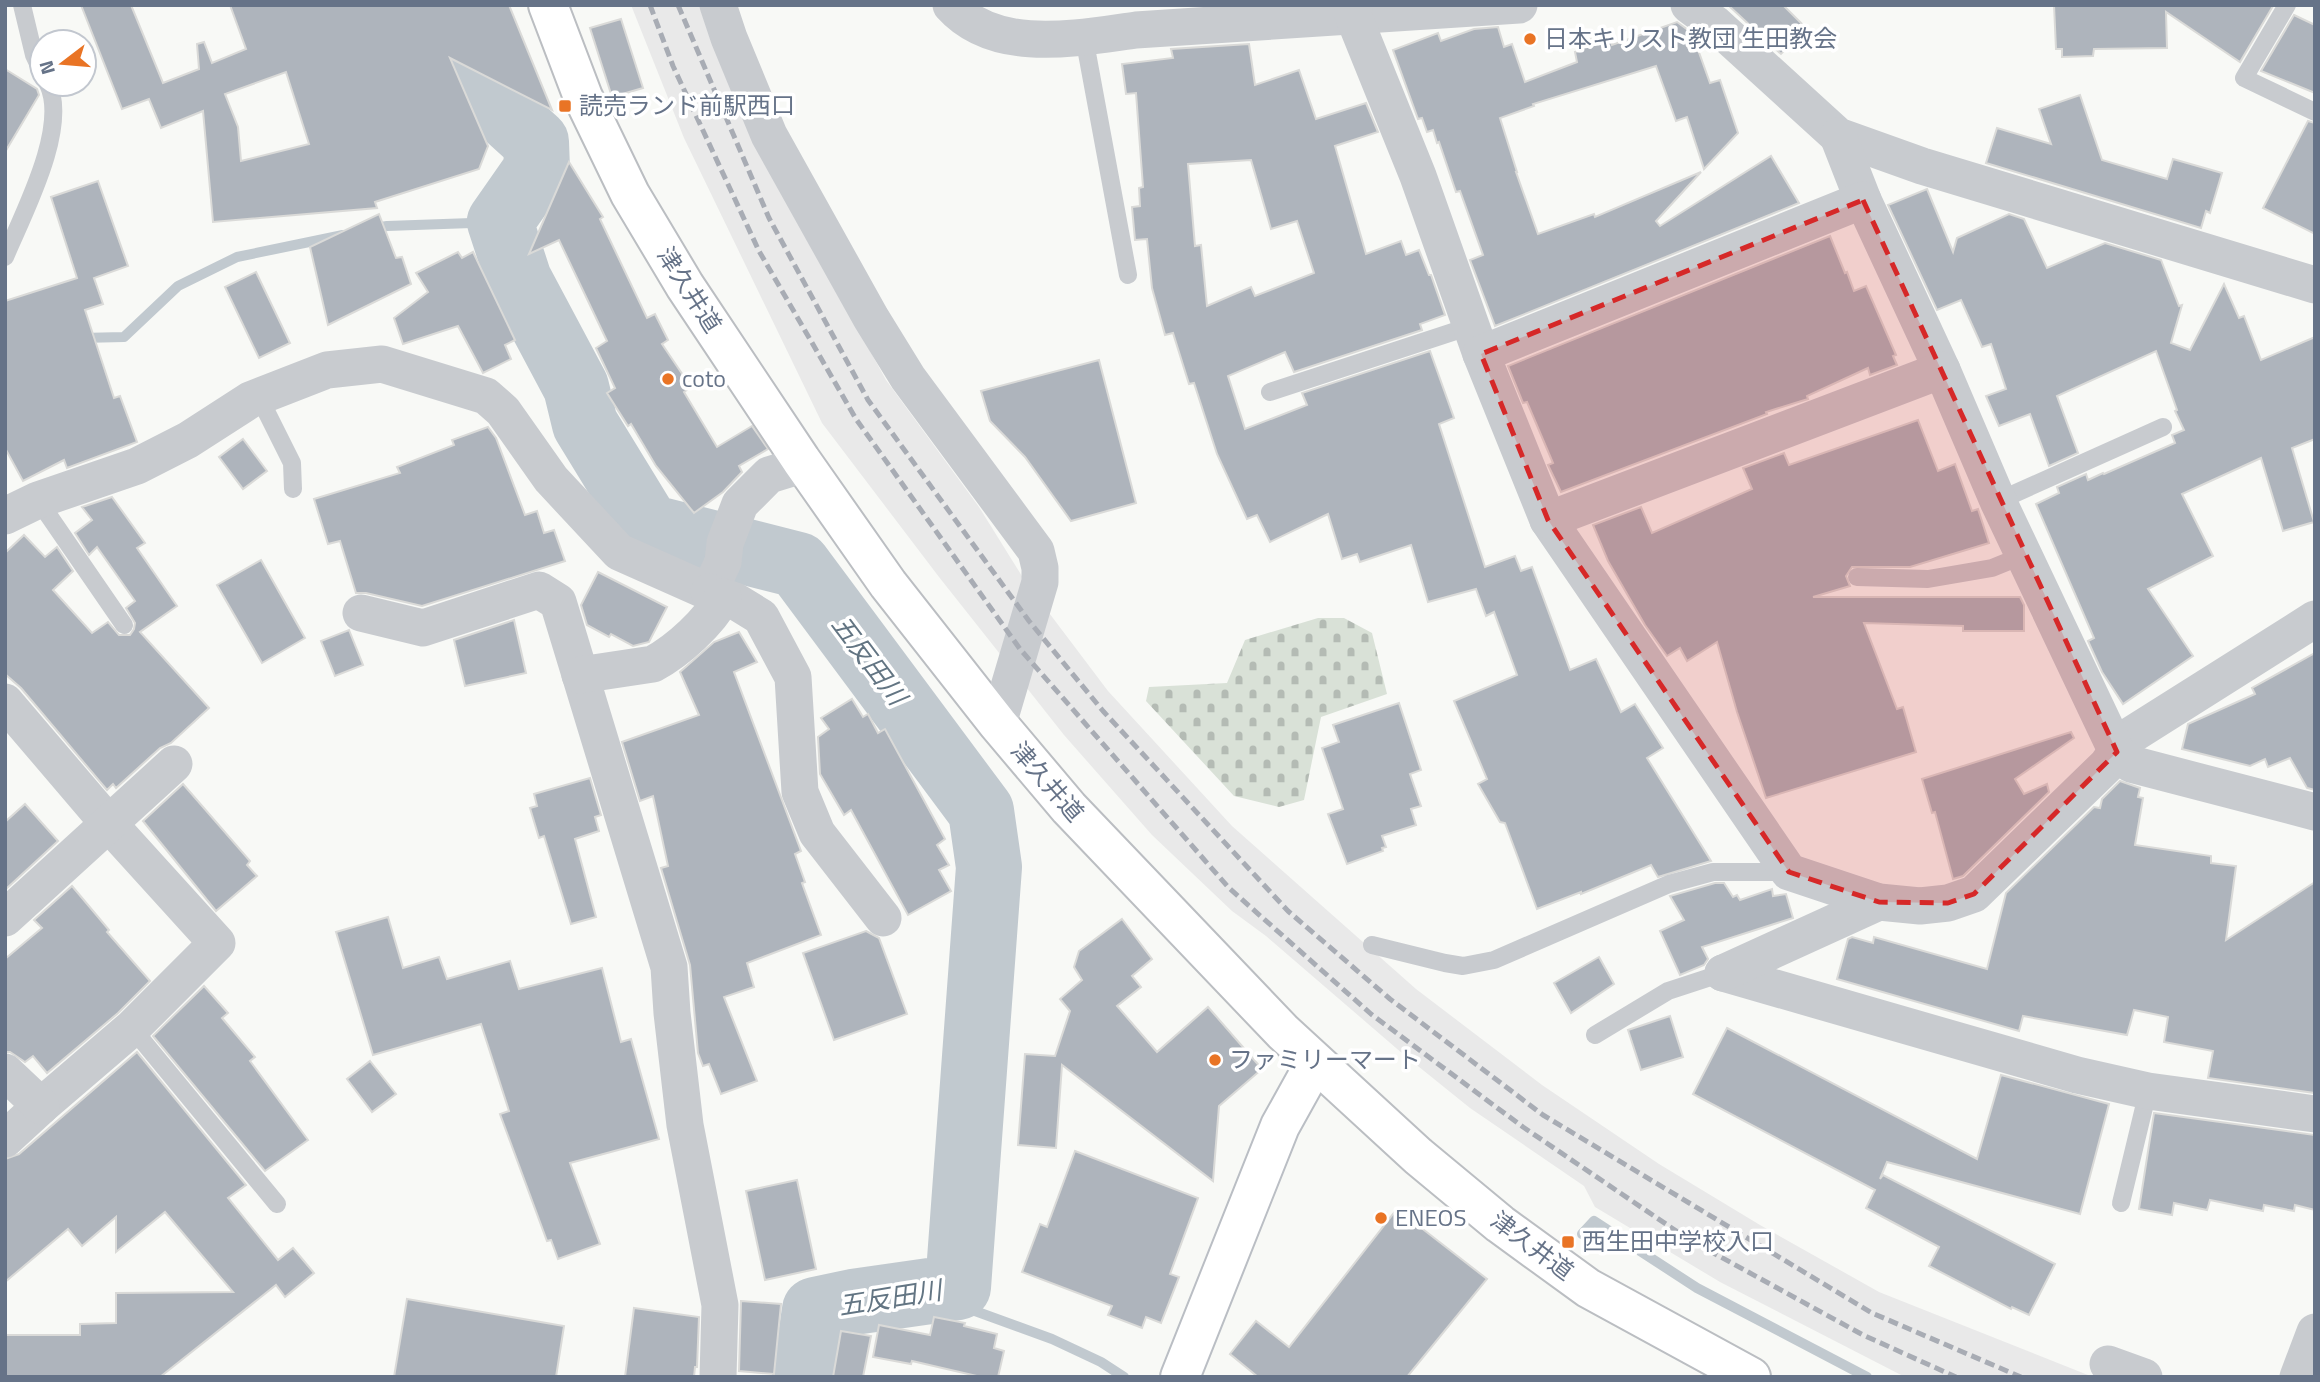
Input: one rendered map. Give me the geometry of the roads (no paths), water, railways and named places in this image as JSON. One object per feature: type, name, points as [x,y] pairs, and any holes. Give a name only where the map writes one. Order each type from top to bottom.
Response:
[{"type":"main road","name":"津久井道","points":[[548,5],[583,97],[629,194],[685,286],[888,584],[998,724],[1069,808],[1114,858],[1315,1063],[1418,1156],[1500,1224],[1577,1280],[1654,1326],[1751,1377]]},
{"type":"main road","points":[[1180,1377],[1280,1126],[1315,1063]]},
{"type":"street","points":[[718,5],[769,135],[871,317],[908,378],[1036,551],[1041,568],[1040,582],[998,724]]},
{"type":"street","points":[[951,5],[989,32],[1027,39],[1084,37],[1133,18],[1519,5]]},
{"type":"street","points":[[1689,5],[1715,24],[1838,136],[1922,166],[2315,285]]},
{"type":"street","points":[[1353,10],[1418,176],[1476,340],[1548,520],[1789,872],[1879,902],[1920,906],[1948,903],[1973,894],[2108,765],[2125,739],[2315,619]]},
{"type":"street","points":[[1838,136],[1863,200],[1942,370],[1998,501],[2117,752],[2131,765],[2315,812]]},
{"type":"street","points":[[1476,340],[1863,200]]},
{"type":"street","points":[[5,516],[38,500],[137,466],[188,440],[250,400],[327,370],[382,365],[486,397],[503,411],[551,479],[619,552],[720,574],[761,617],[793,677],[800,792],[817,833],[883,918]]},
{"type":"street","points":[[1548,520],[1942,370]]},
{"type":"street","points":[[580,675],[653,664],[663,659],[712,616],[720,574],[740,504],[769,475],[795,467],[801,460]]},
{"type":"street","points":[[361,613],[423,628],[539,590],[558,602],[669,967],[685,1125],[720,1304],[718,1377]]},
{"type":"street","points":[[5,702],[109,824],[217,943],[132,1028],[5,1139]]},
{"type":"street","points":[[5,918],[174,764]]},
{"type":"street","points":[[1723,974],[1879,902]]},
{"type":"street","points":[[1723,974],[2077,1075],[2148,1091],[2315,1114]]},
{"type":"street","points":[[5,1072],[41,1106]]},
{"type":"street","points":[[2298,1377],[2315,1332]]},
{"type":"street","points":[[2108,1364],[2144,1377]]},
{"type":"lane","points":[[22,5],[28,30]]},
{"type":"lane","points":[[2287,5],[2244,78],[2315,112]]},
{"type":"lane","points":[[1084,37],[1128,275]]},
{"type":"lane","points":[[5,257],[49,149],[54,120],[50,98]]},
{"type":"lane","points":[[1270,392],[1476,340]]},
{"type":"lane","points":[[259,397],[292,463],[293,489]]},
{"type":"lane","points":[[1998,501],[2162,427]]},
{"type":"lane","points":[[38,500],[124,625]]},
{"type":"lane","points":[[1857,577],[1928,579],[1992,568],[2024,555]]},
{"type":"lane","points":[[1372,945],[1463,966],[1494,960],[1669,884],[1713,872],[1789,872]]},
{"type":"lane","points":[[1595,1035],[1668,991],[1723,974]]},
{"type":"lane","points":[[132,1028],[277,1205]]},
{"type":"lane","points":[[2121,1203],[2148,1091]]},
{"type":"waterway","name":"五反田川","points":[[433,5],[493,103],[536,142],[537,169],[500,222],[519,280],[576,387],[585,424],[648,527],[798,565],[981,811],[989,867],[958,1287],[815,1310],[805,1377]]},
{"type":"waterway","points":[[369,229],[500,222]]},
{"type":"waterway","points":[[81,338],[124,337],[178,286],[237,257],[343,235]]},
{"type":"waterway","points":[[1582,1234],[1594,1221],[1697,1288],[1867,1377]]},
{"type":"waterway","points":[[958,1287],[975,1311],[1052,1339],[1101,1362],[1124,1377]]},
{"type":"railway","points":[[650,5],[673,66],[759,251],[856,419],[1020,649],[1229,888],[1371,1014],[1523,1127],[1688,1239],[1863,1335],[1956,1377]]},
{"type":"railway","points":[[678,5],[769,218],[868,400],[1029,621],[1103,711],[1288,911],[1390,999],[1543,1115],[1872,1313],[2021,1377]]},
{"type":"place","name":"日本キリスト教団 生田教会","points":[[1530,39]]},
{"type":"place","name":"読売ランド前駅西口","points":[[565,106]]},
{"type":"place","name":"coto","points":[[668,379]]},
{"type":"place","name":"ファミリーマート","points":[[1215,1060]]},
{"type":"place","name":"ENEOS","points":[[1381,1218]]},
{"type":"place","name":"西生田中学校入口","points":[[1568,1242]]}]
